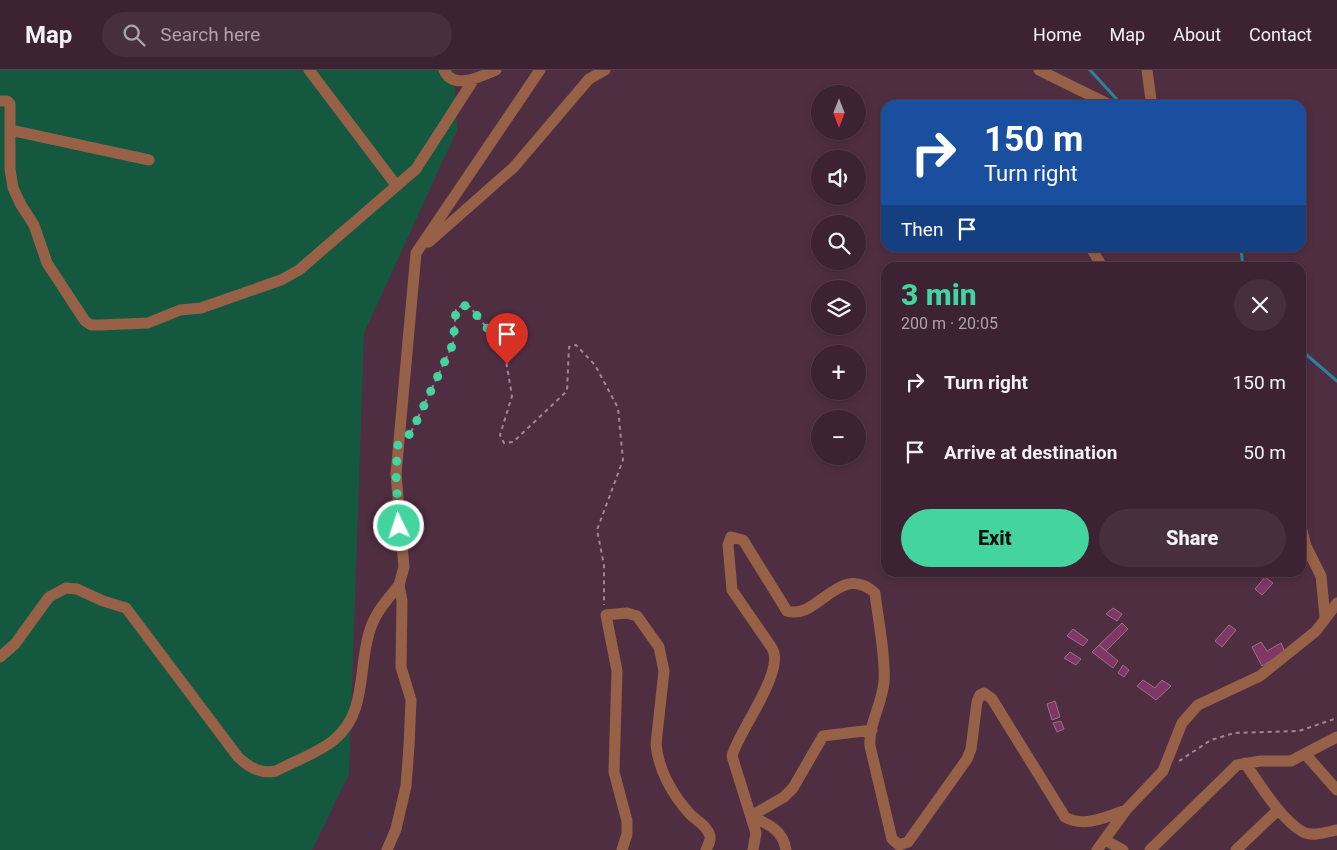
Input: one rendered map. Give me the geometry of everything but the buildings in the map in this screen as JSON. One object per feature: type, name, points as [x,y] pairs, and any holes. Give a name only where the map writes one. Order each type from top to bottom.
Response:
[{"type":"street","points":[[309,70],[396,185]]},
{"type":"street","points":[[444,70],[446,74],[458,80],[474,79],[496,70]]},
{"type":"street","points":[[0,657],[15,644],[49,597],[66,588],[77,589],[96,598],[126,608],[238,756],[253,769],[269,772],[276,770],[333,740],[342,732],[360,698],[368,635],[376,614],[399,585],[404,567],[396,482],[416,253],[540,70]]},
{"type":"street","points":[[416,253],[514,167],[589,79],[605,70]]},
{"type":"street","points":[[1039,70],[1100,100]]},
{"type":"street","points":[[1147,70],[1151,100]]},
{"type":"street","points":[[0,101],[7,101],[10,104],[10,169],[13,188],[34,225],[47,263],[85,320],[91,325],[148,323],[180,310],[201,308],[281,280],[300,270],[416,169],[474,79]]},
{"type":"street","points":[[10,130],[149,160]]},
{"type":"street","points":[[753,850],[756,833],[732,756],[765,692],[775,656],[772,648],[732,590],[728,545],[731,537],[743,540],[787,611],[801,612],[846,585],[867,586],[875,594],[884,679],[870,746],[892,839],[899,845],[908,842],[967,759],[971,749],[977,702],[980,695],[984,693],[992,699],[1065,817],[1074,822],[1088,822],[1126,810]]},
{"type":"street","points":[[1306,546],[1321,576],[1325,617]]},
{"type":"street","points":[[387,850],[396,829],[406,786],[409,746],[411,700],[401,667],[402,601],[399,585]]},
{"type":"street","points":[[1123,850],[1100,847],[1126,810],[1162,770],[1182,723],[1198,705],[1260,676],[1316,631],[1337,603]]},
{"type":"street","points":[[622,850],[627,834],[627,821],[614,772],[617,671],[606,615],[627,613],[637,616],[658,647],[664,671],[656,744],[657,755],[660,765],[680,802],[706,828],[710,836],[710,843],[706,850]]},
{"type":"street","points":[[751,816],[784,797],[793,788],[823,736],[872,730]]},
{"type":"street","points":[[1150,850],[1237,766],[1245,763],[1291,761],[1306,755],[1337,737]]},
{"type":"street","points":[[1306,755],[1337,790]]},
{"type":"street","points":[[1245,763],[1278,810],[1303,832],[1320,834],[1337,830]]},
{"type":"street","points":[[1236,850],[1278,810]]},
{"type":"street","points":[[751,816],[771,826],[780,834],[786,850]]},
{"type":"path","points":[[398,443],[411,433],[453,344],[456,310],[462,305],[470,307],[504,349],[512,396],[500,435],[504,443],[513,442],[567,391],[569,348],[576,345],[595,365],[618,408],[624,460],[597,530],[604,565],[602,597],[606,615]]},
{"type":"path","points":[[1162,770],[1211,740],[1234,734],[1299,731],[1337,718]]},
{"type":"green space","points":[[0,70],[454,70],[457,130],[364,333],[349,774],[312,850],[0,850]]},
{"type":"waterway","points":[[1090,70],[1117,100]]},
{"type":"waterway","points":[[1241,252],[1242,262]]},
{"type":"waterway","points":[[1306,354],[1337,381]]},
{"type":"route","points":[[399,526],[396,474],[398,443],[411,433],[453,344],[456,310],[462,305],[470,307],[504,349],[507,364]]}]
